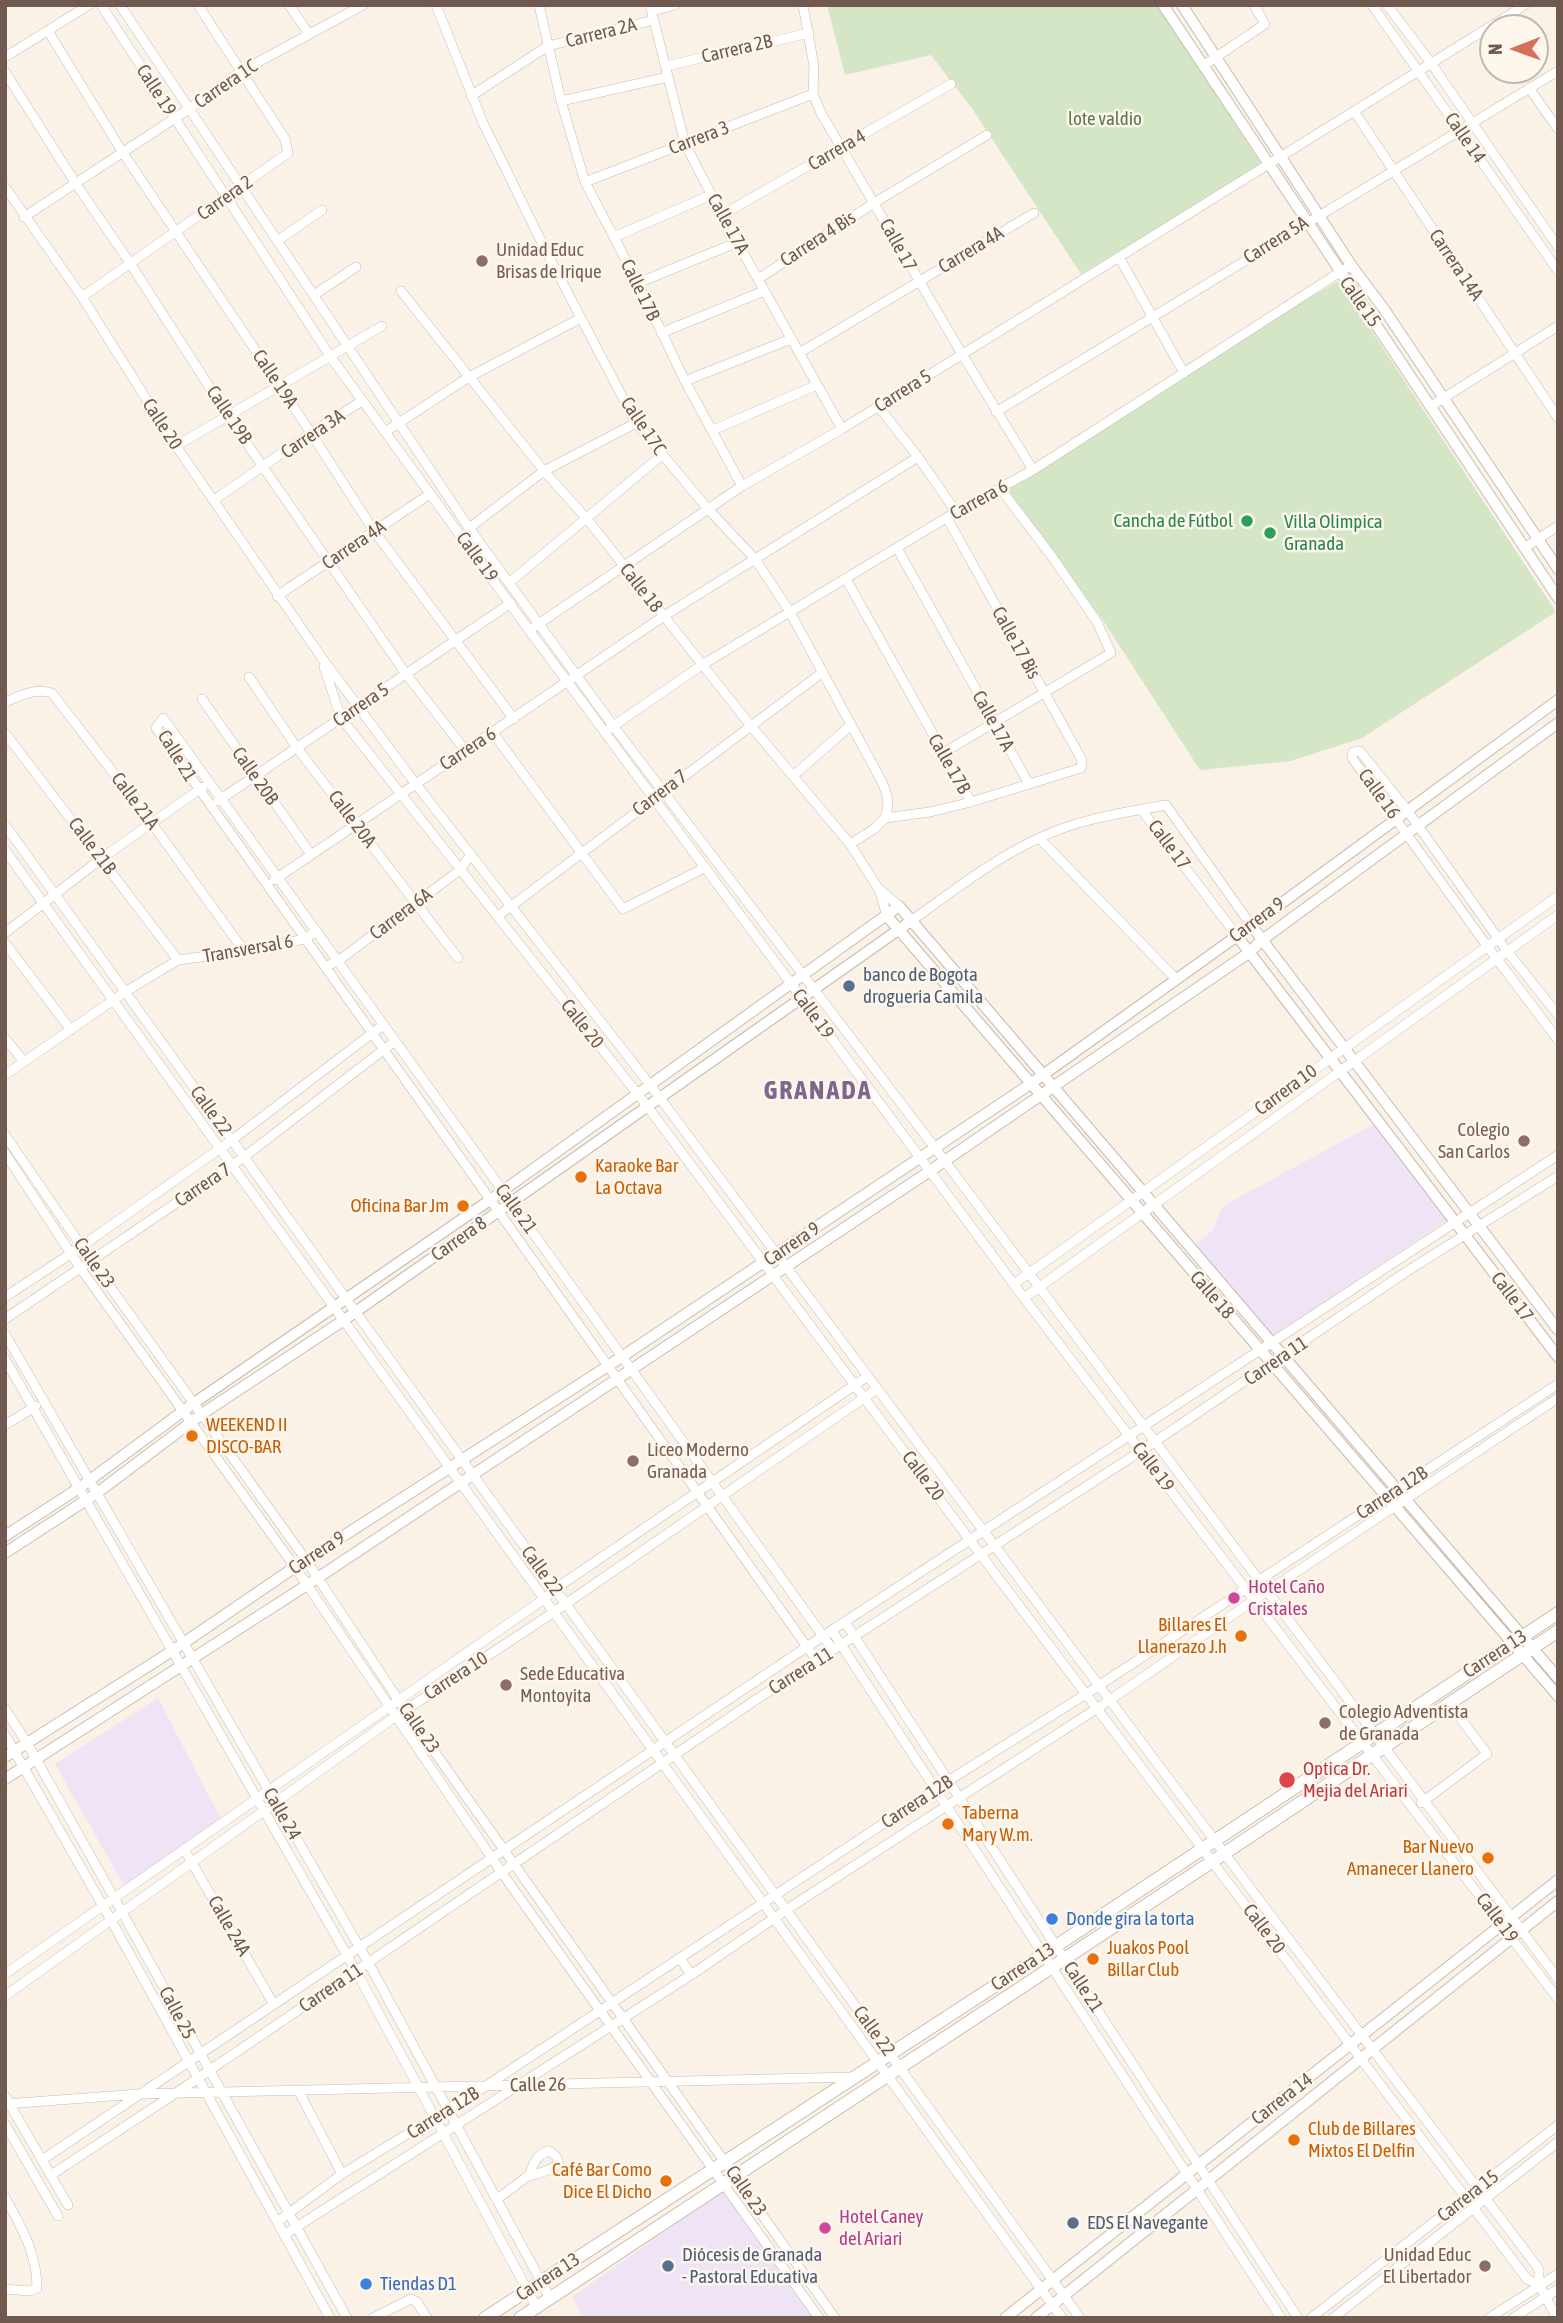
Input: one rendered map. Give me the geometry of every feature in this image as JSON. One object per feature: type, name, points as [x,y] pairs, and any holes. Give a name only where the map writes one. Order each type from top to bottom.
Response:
[{"type":"main road","name":"Carrera 13","points":[[485,2318],[1056,1946],[1558,1613]]},
{"type":"main road","name":"Carrera 13","points":[[520,2318],[1558,1631]]},
{"type":"street","points":[[5,57],[89,5]]},
{"type":"street","name":"Calle 19","points":[[101,5],[362,401],[567,680],[663,791],[935,1148],[1374,1735],[1378,1751],[1413,1808],[1558,1999]]},
{"type":"street","name":"Calle 19","points":[[120,5],[469,528],[576,674],[653,798],[706,871],[1024,1298],[1299,1659],[1363,1742],[1378,1751],[1423,1801],[1558,1979]]},
{"type":"street","points":[[198,5],[240,72]]},
{"type":"street","points":[[289,5],[309,34]]},
{"type":"street","name":"Carrera 1C","points":[[24,217],[189,109],[240,72],[363,5]]},
{"type":"street","name":"Calle 17C","points":[[436,5],[471,96],[636,424],[708,509],[755,559],[790,612],[889,797],[885,818]]},
{"type":"street","name":"Calle 17B","points":[[538,5],[561,101],[585,182],[685,381],[742,486]]},
{"type":"street","name":"Carrera 2A","points":[[471,96],[548,46],[675,5]]},
{"type":"street","name":"Calle 17","points":[[803,5],[814,66],[813,94],[840,148],[1033,470]]},
{"type":"street","name":"Calle 15","points":[[1163,5],[1558,598]]},
{"type":"street","name":"Calle 15","points":[[1182,5],[1351,265],[1384,309],[1558,569]]},
{"type":"street","points":[[1203,66],[1265,24],[1254,5]]},
{"type":"street","name":"Carrera 5","points":[[530,630],[742,486],[842,429],[1525,5]]},
{"type":"street","name":"Calle 14","points":[[1379,6],[1431,63],[1558,247]]},
{"type":"street","name":"Calle 14","points":[[1379,6],[1419,71],[1558,271]]},
{"type":"street","name":"Calle 17A","points":[[652,12],[685,144],[842,429]]},
{"type":"street","name":"Calle 19A","points":[[48,31],[123,153],[374,531],[514,719]]},
{"type":"street","name":"Carrera 2B","points":[[666,66],[809,33]]},
{"type":"street","name":"Carrera 5A","points":[[996,412],[1318,214],[1558,71]]},
{"type":"street","name":"Calle 19B","points":[[5,72],[228,416],[407,674],[465,750]]},
{"type":"street","name":"Carrera 2","points":[[82,297],[288,153],[288,146],[240,72]]},
{"type":"street","points":[[561,101],[668,77]]},
{"type":"street","name":"Carrera 4","points":[[722,215],[951,84]]},
{"type":"street","points":[[1529,88],[1558,129]]},
{"type":"street","name":"Carrera 3","points":[[585,182],[813,94]]},
{"type":"street","name":"Carrera 14A","points":[[1354,111],[1558,418]]},
{"type":"street","name":"Carrera 4 Bis","points":[[758,279],[874,203],[987,135]]},
{"type":"street","name":"Calle 20","points":[[5,187],[82,297],[176,446],[321,658],[651,1086],[1214,1840],[1539,2269],[1539,2285],[1558,2318]]},
{"type":"street","points":[[614,237],[712,195]]},
{"type":"street","points":[[277,241],[323,210]]},
{"type":"street","name":"Carrera 4A","points":[[799,354],[1034,213]]},
{"type":"street","points":[[638,283],[738,243]]},
{"type":"street","points":[[1119,257],[1184,373]]},
{"type":"street","name":"Carrera 6","points":[[609,729],[702,665],[951,515],[1033,470],[1351,265]]},
{"type":"street","points":[[314,295],[356,267]]},
{"type":"street","name":"Calle 18","points":[[401,291],[751,726],[850,844],[878,888],[887,916],[1385,1496],[1527,1651],[1558,1678]]},
{"type":"street","points":[[661,333],[764,291]]},
{"type":"street","points":[[385,432],[469,377],[582,318]]},
{"type":"street","points":[[176,446],[382,326]]},
{"type":"street","points":[[1430,407],[1558,326]]},
{"type":"street","points":[[685,381],[791,338]]},
{"type":"street","points":[[713,430],[817,385]]},
{"type":"street","name":"Carrera 3A","points":[[214,500],[362,401]]},
{"type":"street","points":[[878,406],[918,457],[951,515]]},
{"type":"street","points":[[469,528],[544,471],[636,424]]},
{"type":"street","points":[[510,582],[662,455]]},
{"type":"street","name":"Carrera 6","points":[[266,884],[664,616],[918,457]]},
{"type":"street","points":[[943,753],[1111,653],[1097,622],[1000,488]]},
{"type":"street","name":"Carrera 4A","points":[[277,596],[430,494]]},
{"type":"street","name":"Calle 17 Bis","points":[[951,515],[1043,692],[1082,760],[1081,768],[1029,785]]},
{"type":"street","points":[[1524,548],[1558,526]]},
{"type":"street","name":"Calle 17A","points":[[897,548],[1029,785]]},
{"type":"street","name":"Calle 17B","points":[[846,579],[971,802]]},
{"type":"street","name":"Carrera 5","points":[[211,806],[510,603]]},
{"type":"street","name":"Calle 20","points":[[321,658],[341,718],[647,1107],[1527,2279],[1539,2285]]},
{"type":"street","name":"Carrera 7","points":[[498,916],[823,672]]},
{"type":"street","name":"Calle 20A","points":[[249,677],[297,748],[458,958]]},
{"type":"street","name":"Calle 21A","points":[[5,702],[29,692],[41,690],[52,693],[151,822],[244,951]]},
{"type":"street","name":"Calle 20B","points":[[202,699],[310,853]]},
{"type":"street","name":"Carrera 9","points":[[10,1753],[172,1651],[295,1567],[608,1366],[1043,1075],[1558,700]]},
{"type":"street","name":"Calle 21","points":[[817,1661],[156,728],[163,718],[712,1482],[827,1633],[936,1789],[1281,2318]]},
{"type":"street","name":"Carrera 9","points":[[5,1779],[307,1585],[1041,1097],[1250,952],[1262,940],[1558,723]]},
{"type":"street","points":[[793,776],[851,724]]},
{"type":"street","name":"Calle 21B","points":[[5,733],[178,960]]},
{"type":"street","points":[[493,733],[623,909],[706,871]]},
{"type":"street","name":"Calle 16","points":[[1558,1015],[1507,951],[1407,810],[1360,751],[1353,752],[1353,758],[1487,946],[1558,1040]]},
{"type":"street","points":[[5,933],[102,858],[209,782]]},
{"type":"street","points":[[850,844],[874,829],[885,818],[930,812],[1029,785]]},
{"type":"street","name":"Calle 17","points":[[1558,1330],[1262,940],[1166,805],[1141,809],[1558,1357]]},
{"type":"street","points":[[911,921],[997,860],[1039,838],[1095,818],[1141,809]]},
{"type":"street","name":"Calle 22","points":[[5,825],[1080,2318]]},
{"type":"street","points":[[1039,838],[1175,978]]},
{"type":"street","points":[[691,850],[703,842]]},
{"type":"street","points":[[6,852],[19,844]]},
{"type":"street","name":"Calle 22","points":[[6,852],[1062,2318]]},
{"type":"street","name":"Carrera 6A","points":[[325,967],[338,961],[460,870],[471,854]]},
{"type":"street","name":"Calle 18","points":[[878,888],[899,906],[1272,1342],[1406,1500],[1517,1640]]},
{"type":"street","name":"Carrera 10","points":[[1014,1284],[1558,896]]},
{"type":"street","name":"Carrera 8","points":[[5,1536],[79,1488],[194,1403],[638,1096],[899,906]]},
{"type":"street","name":"Carrera 10","points":[[1024,1298],[1558,915]]},
{"type":"street","name":"Carrera 8","points":[[5,1553],[86,1501],[202,1414],[344,1321],[911,921]]},
{"type":"street","name":"Transversal 6","points":[[178,960],[305,939],[316,931]]},
{"type":"street","points":[[5,943],[71,1030]]},
{"type":"street","points":[[5,1075],[125,992],[178,960]]},
{"type":"street","name":"Carrera 7","points":[[5,1297],[232,1140],[383,1025]]},
{"type":"street","points":[[5,1038],[24,1062]]},
{"type":"street","name":"Carrera 7","points":[[5,1319],[244,1157],[395,1041]]},
{"type":"street","name":"Calle 23","points":[[5,1135],[318,1577],[405,1710],[835,2318]]},
{"type":"street","name":"Calle 23","points":[[5,1153],[81,1269],[295,1567],[502,1873],[818,2318]]},
{"type":"street","name":"Carrera 11","points":[[43,2160],[827,1633],[1558,1155]]},
{"type":"street","name":"Carrera 11","points":[[51,2175],[817,1661],[1141,1451],[1406,1272],[1558,1176]]},
{"type":"street","points":[[1078,1239],[1087,1254]]},
{"type":"street","points":[[1396,1259],[1406,1272]]},
{"type":"street","name":"Calle 24","points":[[5,1335],[359,1946],[458,2124],[550,2298]]},
{"type":"street","name":"Calle 24","points":[[5,1359],[356,1971],[537,2308]]},
{"type":"street","name":"Carrera 10","points":[[5,1974],[555,1589],[868,1376]]},
{"type":"street","name":"Carrera 12B","points":[[277,2222],[342,2174],[600,2012],[948,1781],[1086,1694],[1558,1384]]},
{"type":"street","name":"Carrera 10","points":[[5,1996],[405,1710],[554,1612],[877,1389]]},
{"type":"street","name":"Carrera 12B","points":[[284,2235],[691,1976],[786,1910],[1097,1709],[1254,1600],[1558,1398]]},
{"type":"street","points":[[5,1425],[44,1401]]},
{"type":"street","points":[[1217,1552],[1228,1541]]},
{"type":"street","points":[[873,1604],[883,1619]]},
{"type":"street","name":"Calle 21","points":[[845,1622],[1297,2318]]},
{"type":"street","points":[[1299,1659],[1309,1649]]},
{"type":"street","name":"Calle 18","points":[[1527,1651],[1558,1696]]},
{"type":"street","points":[[1413,1808],[1487,1754],[1450,1703]]},
{"type":"street","name":"Calle 25","points":[[5,1709],[122,1912],[346,2318]]},
{"type":"street","name":"Calle 25","points":[[5,1735],[10,1753],[25,1766],[330,2318]]},
{"type":"street","points":[[1446,1852],[1456,1844]]},
{"type":"street","name":"Calle 24A","points":[[184,1849],[273,2003]]},
{"type":"street","name":"Carrera 14","points":[[1008,2317],[1558,1880]]},
{"type":"street","name":"Carrera 14","points":[[1036,2318],[1558,1900]]},
{"type":"street","points":[[36,1953],[46,1967]]},
{"type":"street","points":[[680,1958],[691,1976]]},
{"type":"street","name":"Calle 26","points":[[139,2094],[854,2077]]},
{"type":"street","points":[[298,2090],[342,2174]]},
{"type":"street","points":[[68,2205],[7,2101],[139,2094]]},
{"type":"street","points":[[5,2124],[58,2216]]},
{"type":"street","points":[[1420,2134],[1431,2127]]},
{"type":"street","name":"Carrera 15","points":[[1311,2318],[1557,2127]]},
{"type":"street","points":[[938,2146],[950,2137]]},
{"type":"street","name":"Carrera 15","points":[[1334,2318],[1558,2142]]},
{"type":"street","points":[[497,2199],[529,2176]]},
{"type":"street","points":[[5,2197],[30,2246],[37,2268],[37,2288],[30,2291],[5,2289]]},
{"type":"street","points":[[1093,2249],[1104,2263]]},
{"type":"street","points":[[1489,2318],[1558,2274]]},
{"type":"street","points":[[1513,2318],[1558,2289]]},
{"type":"street","points":[[808,2303],[818,2294]]},
{"type":"street","points":[[373,2318],[411,2299],[417,2302],[427,2318]]},
{"type":"shaded area","points":[[1374,1124],[1447,1220],[1272,1337],[1193,1246],[1212,1231],[1223,1206]]},
{"type":"shaded area","points":[[158,1698],[221,1819],[126,1889],[55,1764]]},
{"type":"shaded area","points":[[725,2189],[817,2318],[583,2318],[572,2297]]},
{"type":"green space","name":"lote valdio","points":[[827,5],[1157,5],[1262,165],[1081,274],[973,110],[931,55],[845,75]]},
{"type":"green space","name":"Villa Olimpica Granada","points":[[1339,281],[1556,612],[1362,738],[1291,761],[1200,770],[1102,619],[1001,488],[1260,325]]},
{"type":"place","name":"Unidad Educ Brisas de Irique","points":[[482,261]]},
{"type":"place","name":"Cancha de Fútbol","points":[[1247,521]]},
{"type":"place","name":"Villa Olimpica Granada","points":[[1270,533]]},
{"type":"place","name":"banco de Bogota drogueria Camila","points":[[849,986]]},
{"type":"place","name":"Colegio San Carlos","points":[[1524,1141]]},
{"type":"place","name":"Karaoke Bar La Octava","points":[[581,1177]]},
{"type":"place","name":"Oficina Bar Jm","points":[[463,1206]]},
{"type":"place","name":"WEEKEND II DISCO-BAR","points":[[192,1436]]},
{"type":"place","name":"Liceo Moderno Granada","points":[[633,1461]]},
{"type":"place","name":"Hotel Caño Cristales","points":[[1234,1598]]},
{"type":"place","name":"Billares El Llanerazo J.h","points":[[1241,1636]]},
{"type":"place","name":"Sede Educativa Montoyita","points":[[506,1685]]},
{"type":"place","name":"Colegio Adventista de Granada","points":[[1325,1723]]},
{"type":"place","name":"Optica Dr. Mejia del Ariari","points":[[1287,1780]]},
{"type":"place","name":"Taberna Mary W.m.","points":[[948,1824]]},
{"type":"place","name":"Bar Nuevo Amanecer Llanero","points":[[1488,1858]]},
{"type":"place","name":"Donde gira la torta","points":[[1052,1919]]},
{"type":"place","name":"Juakos Pool Billar Club","points":[[1093,1959]]},
{"type":"place","name":"Club de Billares Mixtos El Delfin","points":[[1294,2140]]},
{"type":"place","name":"Café Bar Como Dice El Dicho","points":[[666,2181]]},
{"type":"place","name":"EDS El Navegante","points":[[1073,2223]]},
{"type":"place","name":"Hotel Caney del Ariari","points":[[825,2228]]},
{"type":"place","name":"Diócesis de Granada - Pastoral Educativa","points":[[668,2266]]},
{"type":"place","name":"Unidad Educ El Libertador","points":[[1485,2266]]},
{"type":"place","name":"Tiendas D1","points":[[366,2284]]},
{"type":"district","name":"GRANADA","points":[[818,1091]]}]
